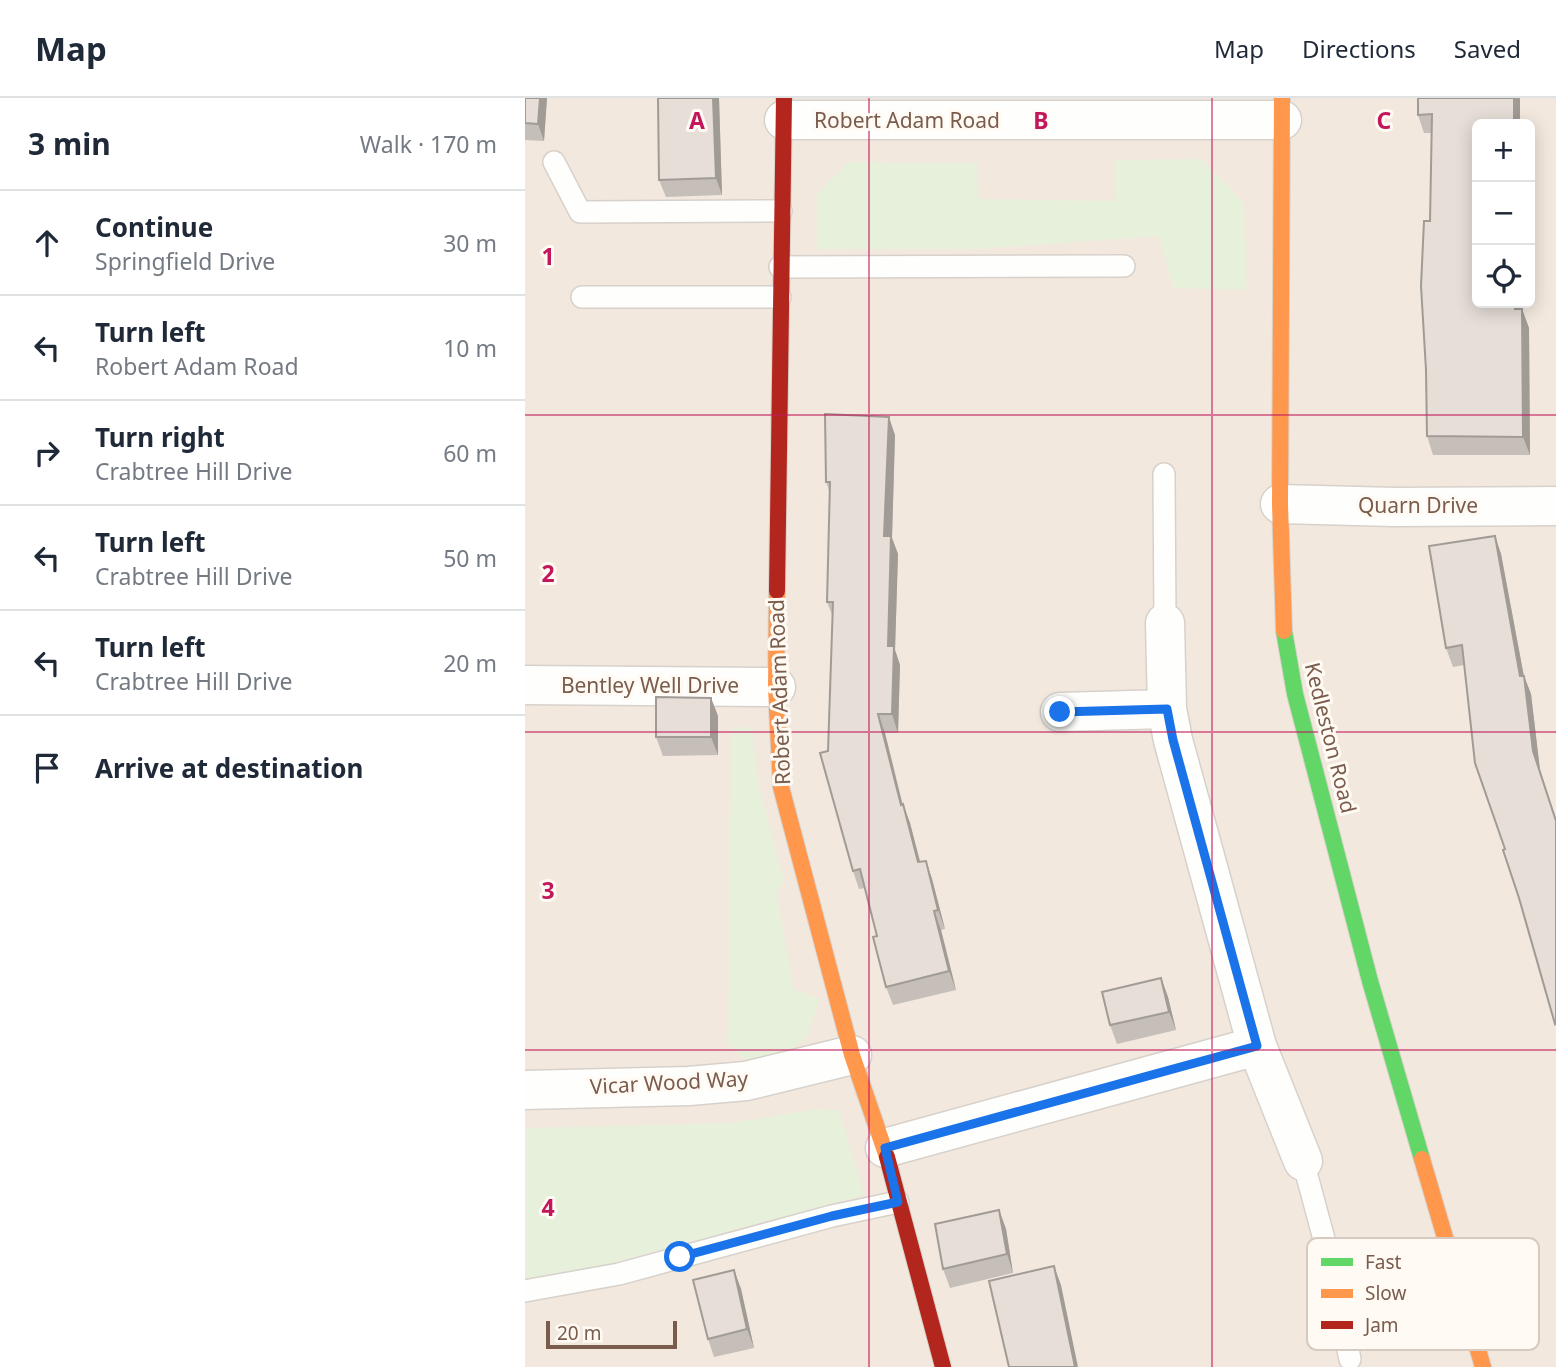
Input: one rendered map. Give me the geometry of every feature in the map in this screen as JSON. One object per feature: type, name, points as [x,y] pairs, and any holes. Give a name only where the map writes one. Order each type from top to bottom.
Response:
[{"type":"street","name":"Robert Adam Road","points":[[943,1367],[885,1148],[852,1055],[781,787],[776,687],[784,109],[1282,109]]},
{"type":"street","name":"Kedleston Road","points":[[1282,109],[1280,504],[1284,634],[1295,694],[1370,981],[1445,1238]]},
{"type":"street","name":"Quarn Drive","points":[[1280,504],[1394,507],[1556,506]]},
{"type":"street","points":[[1165,623],[1167,709],[1173,740],[1257,1046],[1303,1161]]},
{"type":"street","name":"Bentley Well Drive","points":[[525,685],[776,687]]},
{"type":"street","points":[[1060,712],[1167,709]]},
{"type":"street","points":[[885,1148],[1257,1046]]},
{"type":"street","name":"Vicar Wood Way","points":[[525,1090],[689,1086],[747,1081],[852,1055]]},
{"type":"street","name":"Kedleston Road","points":[[1478,1350],[1483,1367]]},
{"type":"lane","points":[[554,162],[580,212],[781,211]]},
{"type":"lane","points":[[781,267],[1124,266]]},
{"type":"lane","points":[[582,297],[781,297]]},
{"type":"lane","points":[[1164,474],[1165,623]]},
{"type":"lane","points":[[1303,1161],[1324,1238]]},
{"type":"lane","points":[[525,1291],[619,1274],[832,1216],[898,1202]]},
{"type":"lane","points":[[1348,1350],[1350,1359]]},
{"type":"shaded area","points":[[525,98],[1556,98],[1556,1367],[525,1367]]},
{"type":"green space","points":[[1201,159],[1244,203],[1246,290],[1173,288],[1159,236],[977,249],[817,249],[817,193],[848,162],[977,163],[979,199],[1116,201],[1115,160]]},
{"type":"green space","points":[[731,727],[752,728],[758,784],[784,880],[777,896],[794,989],[820,999],[807,1037],[790,1051],[748,1062],[728,1045]]},
{"type":"green space","points":[[817,1109],[839,1110],[864,1195],[583,1271],[525,1280],[525,1128],[731,1123]]},
{"type":"building","points":[[525,98],[540,98],[538,124],[525,123]]},
{"type":"building","points":[[658,98],[713,98],[716,178],[659,180]]},
{"type":"building","points":[[1418,98],[1514,98],[1514,119],[1472,119],[1472,308],[1522,309],[1523,437],[1427,436],[1421,286],[1424,221],[1430,221],[1432,114],[1418,115]]},
{"type":"building","points":[[825,414],[889,417],[884,536],[891,536],[888,646],[894,646],[892,714],[878,714],[918,862],[926,861],[938,910],[934,911],[949,971],[886,987],[873,937],[877,936],[860,869],[853,871],[820,753],[828,751],[833,602],[827,602],[830,482],[826,482]]},
{"type":"building","points":[[1495,536],[1520,676],[1524,676],[1533,751],[1556,821],[1555,1024],[1503,850],[1505,849],[1475,763],[1462,645],[1446,648],[1429,546]]},
{"type":"building","points":[[656,697],[711,698],[711,737],[656,737]]},
{"type":"building","points":[[1161,978],[1169,1012],[1110,1025],[1102,992]]},
{"type":"building","points":[[999,1210],[1007,1254],[943,1269],[935,1224]]},
{"type":"building","points":[[1054,1266],[1075,1367],[1009,1367],[989,1281]]},
{"type":"building","points":[[734,1270],[747,1329],[708,1339],[693,1280]]},
{"type":"traffic: fast","points":[[1284,631],[1295,694],[1370,981],[1422,1159]]},
{"type":"traffic: slow","points":[[1282,98],[1280,504],[1284,631]]},
{"type":"traffic: slow","points":[[777,591],[776,687],[781,787],[852,1055],[887,1157]]},
{"type":"traffic: slow","points":[[1422,1159],[1445,1238]]},
{"type":"traffic: slow","points":[[1478,1350],[1483,1367]]},
{"type":"traffic: jam","points":[[777,591],[784,98]]},
{"type":"traffic: jam","points":[[887,1157],[943,1367]]},
{"type":"route","points":[[680,1257],[832,1216],[898,1202],[885,1148],[1257,1046],[1173,740],[1167,709],[1060,712]]}]
